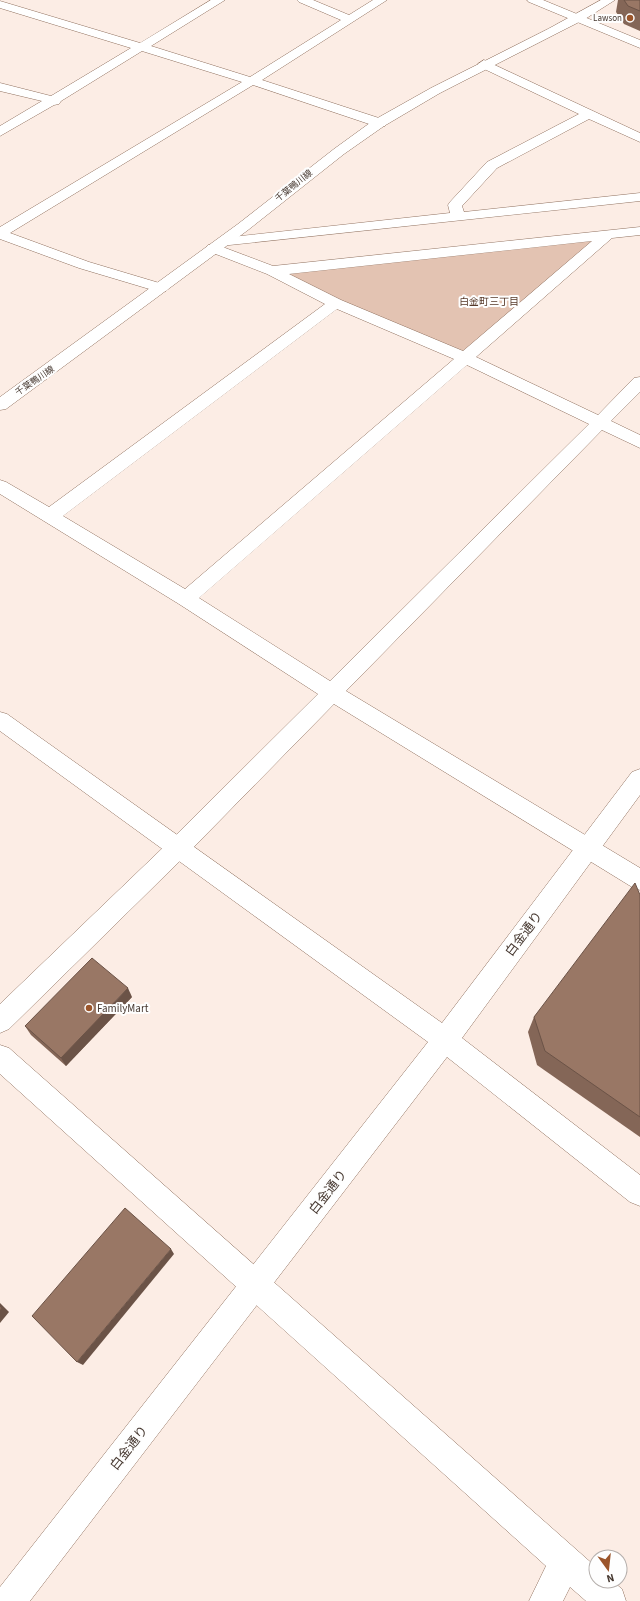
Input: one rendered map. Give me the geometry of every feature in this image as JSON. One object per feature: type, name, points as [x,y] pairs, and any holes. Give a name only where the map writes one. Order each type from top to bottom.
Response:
[{"type":"street","points":[[0,132],[55,101],[219,0]]},
{"type":"street","points":[[303,0],[350,20]]},
{"type":"street","points":[[0,234],[252,81],[381,0]]},
{"type":"street","points":[[532,0],[640,44]]},
{"type":"street","name":"千葉鴨川線","points":[[0,405],[63,362],[218,245],[323,162],[380,123],[484,64],[578,18],[609,0]]},
{"type":"street","points":[[0,4],[252,81],[380,123]]},
{"type":"street","points":[[22,11],[36,4]]},
{"type":"street","points":[[484,64],[640,138]]},
{"type":"street","points":[[0,87],[55,101]]},
{"type":"street","points":[[458,216],[455,205],[492,165],[590,114]]},
{"type":"street","points":[[218,245],[640,196]]},
{"type":"street","points":[[272,272],[640,231]]},
{"type":"street","points":[[0,234],[84,265],[161,288]]},
{"type":"street","points":[[186,599],[466,358],[607,234]]},
{"type":"street","points":[[218,245],[336,303],[466,358],[640,442]]},
{"type":"street","points":[[50,516],[336,303]]},
{"type":"street","points":[[0,1021],[179,847],[598,422],[640,382]]},
{"type":"street","points":[[0,486],[186,599],[331,692],[640,880]]},
{"type":"street","points":[[0,720],[179,847],[444,1040],[640,1192]]},
{"type":"street","name":"白金通り","points":[[10,1601],[256,1285],[444,1040],[640,778]]},
{"type":"street","points":[[0,1057],[610,1601]]},
{"type":"street","points":[[545,1601],[566,1562]]},
{"type":"shaded area","points":[[607,235],[466,358],[272,271]]},
{"type":"building","points":[[624,0],[640,0],[640,11],[628,6]]},
{"type":"building","points":[[635,883],[640,895],[640,1117],[545,1051],[534,1017]]},
{"type":"building","points":[[92,958],[128,988],[61,1058],[25,1026]]},
{"type":"building","points":[[125,1208],[171,1249],[77,1362],[32,1316]]},
{"type":"place","name":"Lawson","points":[[630,18]]},
{"type":"place","name":"FamilyMart","points":[[89,1008]]},
{"type":"district","name":"白金町三丁目","points":[[489,302]]}]
